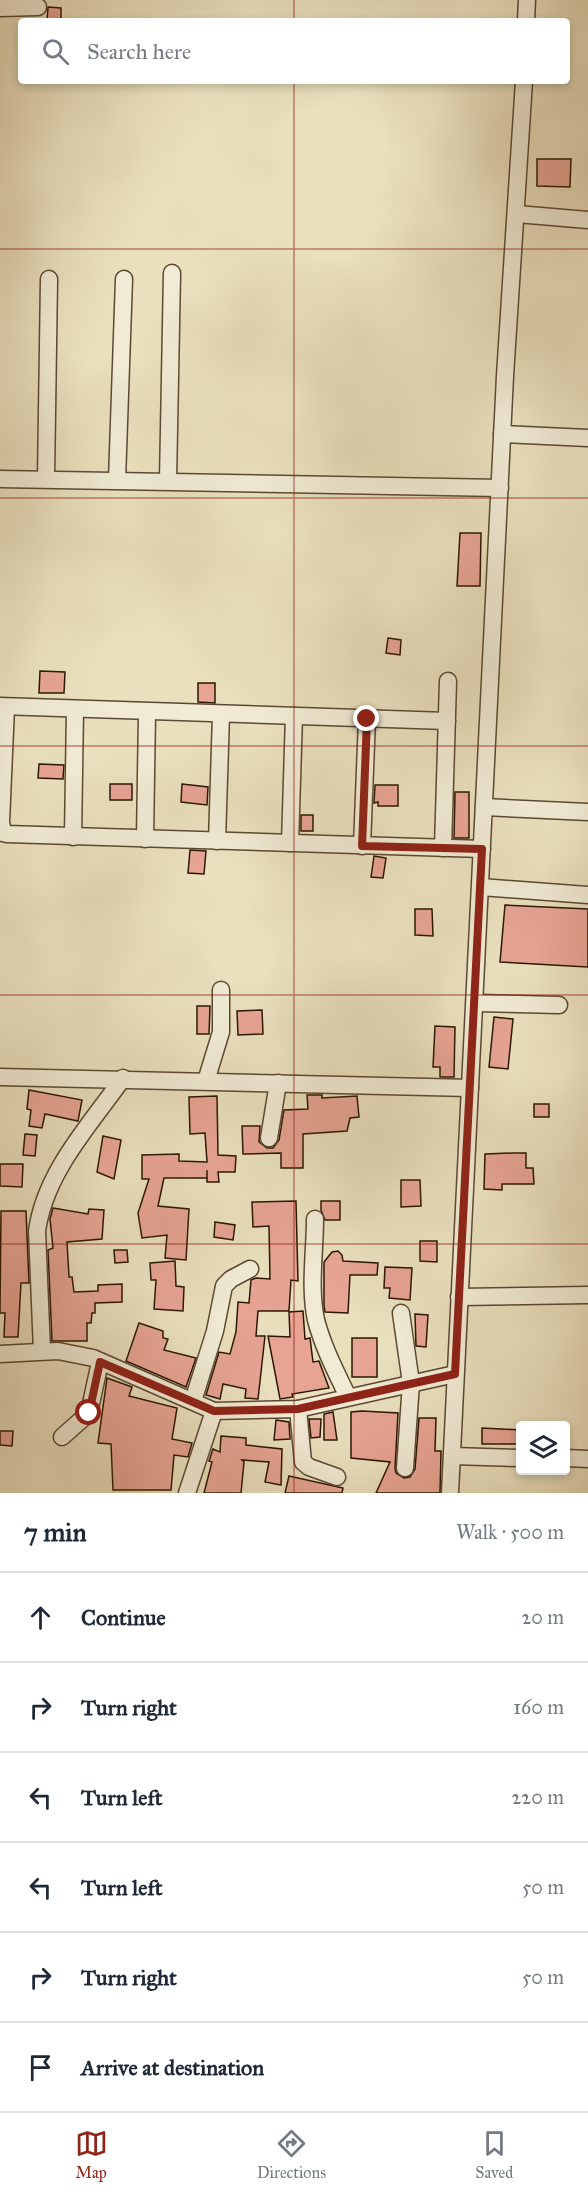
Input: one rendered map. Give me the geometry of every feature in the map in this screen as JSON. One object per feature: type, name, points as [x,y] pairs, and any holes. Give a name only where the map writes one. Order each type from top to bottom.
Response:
[{"type":"street","points":[[526,18],[527,0]]},
{"type":"street","points":[[0,8],[38,9]]},
{"type":"street","points":[[450,1493],[502,434],[524,84]]},
{"type":"street","points":[[517,214],[588,220]]},
{"type":"street","points":[[168,481],[172,273]]},
{"type":"street","points":[[46,478],[49,279]]},
{"type":"street","points":[[117,480],[124,279]]},
{"type":"street","points":[[502,434],[588,438]]},
{"type":"street","points":[[0,479],[46,478],[500,488]]},
{"type":"street","points":[[443,848],[448,681]]},
{"type":"street","points":[[447,721],[3,707],[3,833],[482,849]]},
{"type":"street","points":[[73,837],[75,710]]},
{"type":"street","points":[[145,839],[147,713]]},
{"type":"street","points":[[217,841],[221,715]]},
{"type":"street","points":[[290,843],[294,717]]},
{"type":"street","points":[[362,846],[367,719]]},
{"type":"street","points":[[484,807],[588,812]]},
{"type":"street","points":[[480,887],[588,895]]},
{"type":"street","points":[[206,1081],[221,1032],[221,990]]},
{"type":"street","points":[[474,1003],[559,1005]]},
{"type":"street","points":[[0,1077],[123,1078],[470,1088]]},
{"type":"street","points":[[42,1351],[37,1231],[40,1211],[54,1176],[123,1078]]},
{"type":"street","points":[[269,1138],[278,1083]]},
{"type":"street","points":[[315,1218],[316,1320],[326,1350],[348,1397]]},
{"type":"street","points":[[193,1401],[215,1331],[224,1286],[231,1279],[250,1269]]},
{"type":"street","points":[[459,1297],[588,1295]]},
{"type":"street","points":[[401,1313],[411,1383],[405,1468]]},
{"type":"street","points":[[0,1353],[58,1351],[100,1362],[214,1411],[298,1409],[455,1374]]},
{"type":"street","points":[[62,1437],[89,1413],[100,1362]]},
{"type":"street","points":[[298,1409],[303,1462],[309,1467],[337,1478]]},
{"type":"street","points":[[187,1493],[214,1411]]},
{"type":"street","points":[[452,1456],[516,1458]]},
{"type":"street","points":[[570,1458],[588,1459]]},
{"type":"building","points":[[48,7],[61,8],[61,18],[47,18]]},
{"type":"building","points":[[537,159],[571,159],[570,187],[537,186]]},
{"type":"building","points":[[460,533],[481,533],[480,586],[457,586]]},
{"type":"building","points":[[388,638],[401,640],[400,655],[386,653]]},
{"type":"building","points":[[40,671],[65,672],[64,693],[39,693]]},
{"type":"building","points":[[198,683],[215,683],[215,703],[198,702]]},
{"type":"building","points":[[39,764],[64,765],[63,779],[38,778]]},
{"type":"building","points":[[110,784],[132,784],[132,800],[110,800]]},
{"type":"building","points":[[182,784],[208,787],[207,805],[181,802]]},
{"type":"building","points":[[375,785],[398,785],[398,806],[378,806],[378,802],[374,803]]},
{"type":"building","points":[[455,792],[469,792],[469,838],[454,838]]},
{"type":"building","points":[[301,815],[313,815],[313,831],[301,831]]},
{"type":"building","points":[[190,850],[206,851],[204,874],[188,873]]},
{"type":"building","points":[[374,856],[386,858],[383,878],[371,877]]},
{"type":"building","points":[[505,905],[588,909],[588,967],[500,962]]},
{"type":"building","points":[[415,909],[432,909],[433,936],[415,935]]},
{"type":"building","points":[[197,1006],[210,1006],[209,1034],[197,1034]]},
{"type":"building","points":[[262,1010],[263,1034],[238,1035],[237,1011]]},
{"type":"building","points":[[494,1017],[513,1019],[508,1069],[489,1067]]},
{"type":"building","points":[[435,1026],[455,1027],[454,1077],[440,1077],[440,1067],[433,1067]]},
{"type":"building","points":[[29,1090],[82,1100],[78,1121],[45,1114],[42,1128],[29,1126],[31,1110],[27,1109]]},
{"type":"building","points":[[307,1095],[322,1095],[322,1098],[357,1096],[359,1117],[350,1118],[347,1131],[303,1134],[303,1168],[281,1168],[281,1153],[243,1154],[242,1126],[260,1126],[259,1142],[267,1148],[273,1148],[279,1140],[284,1110],[308,1109]]},
{"type":"building","points":[[217,1096],[218,1155],[236,1156],[235,1172],[218,1172],[219,1182],[207,1182],[207,1178],[164,1178],[158,1206],[189,1209],[186,1260],[165,1258],[167,1235],[142,1238],[138,1213],[149,1179],[142,1179],[142,1155],[179,1154],[179,1161],[207,1162],[205,1133],[190,1134],[189,1097]]},
{"type":"building","points":[[534,1104],[549,1104],[549,1117],[534,1117]]},
{"type":"building","points":[[25,1134],[37,1135],[35,1156],[23,1155]]},
{"type":"building","points":[[103,1136],[121,1140],[114,1179],[97,1172]]},
{"type":"building","points":[[526,1153],[526,1168],[533,1168],[534,1184],[502,1184],[502,1190],[484,1189],[485,1154]]},
{"type":"building","points":[[0,1164],[23,1164],[22,1187],[0,1186]]},
{"type":"building","points":[[401,1180],[420,1180],[421,1206],[401,1207]]},
{"type":"building","points":[[296,1201],[298,1281],[291,1280],[289,1311],[258,1311],[256,1336],[265,1336],[258,1399],[245,1398],[246,1389],[223,1384],[220,1399],[206,1395],[219,1352],[230,1354],[236,1332],[238,1302],[249,1303],[251,1280],[270,1279],[269,1226],[253,1227],[252,1202]]},
{"type":"building","points":[[321,1201],[340,1201],[340,1220],[325,1220],[321,1210]]},
{"type":"building","points":[[53,1208],[88,1214],[89,1209],[104,1210],[102,1239],[67,1242],[69,1277],[72,1277],[74,1292],[98,1291],[98,1285],[122,1284],[122,1302],[95,1303],[95,1313],[92,1313],[91,1323],[87,1323],[87,1341],[52,1341],[48,1250],[53,1248],[50,1219]]},
{"type":"building","points":[[1,1211],[26,1211],[29,1283],[21,1283],[18,1337],[4,1337],[5,1313],[0,1313]]},
{"type":"building","points":[[215,1222],[235,1225],[233,1240],[214,1237]]},
{"type":"building","points":[[420,1241],[437,1241],[437,1262],[420,1261]]},
{"type":"building","points":[[114,1250],[127,1250],[128,1262],[115,1263]]},
{"type":"building","points":[[338,1251],[343,1261],[378,1263],[377,1275],[350,1275],[348,1313],[325,1312],[324,1306],[324,1262],[332,1252]]},
{"type":"building","points":[[175,1261],[176,1286],[184,1287],[183,1311],[154,1309],[156,1280],[151,1280],[150,1263]]},
{"type":"building","points":[[385,1267],[412,1268],[410,1300],[389,1298],[390,1288],[384,1288]]},
{"type":"building","points":[[303,1311],[305,1339],[310,1338],[313,1362],[319,1361],[329,1388],[292,1394],[293,1397],[280,1399],[268,1336],[290,1337],[289,1312]]},
{"type":"building","points":[[415,1314],[428,1315],[426,1347],[416,1346]]},
{"type":"building","points":[[139,1323],[163,1331],[163,1338],[168,1339],[164,1350],[196,1358],[186,1387],[126,1361]]},
{"type":"building","points":[[352,1338],[377,1338],[377,1377],[352,1377]]},
{"type":"building","points":[[107,1378],[132,1387],[129,1396],[177,1408],[172,1439],[192,1443],[188,1457],[174,1455],[171,1490],[113,1490],[111,1444],[98,1443]]},
{"type":"building","points":[[333,1412],[337,1440],[324,1440],[324,1414]]},
{"type":"building","points":[[351,1412],[398,1413],[395,1468],[396,1473],[404,1478],[410,1477],[415,1469],[419,1418],[436,1418],[435,1451],[441,1451],[440,1493],[376,1493],[390,1462],[351,1458]]},
{"type":"building","points":[[309,1419],[321,1419],[320,1437],[311,1438]]},
{"type":"building","points":[[276,1420],[289,1422],[290,1439],[274,1440]]},
{"type":"building","points":[[482,1428],[516,1430],[516,1444],[482,1444]]},
{"type":"building","points":[[0,1431],[13,1431],[12,1446],[0,1445]]},
{"type":"building","points":[[221,1436],[246,1438],[246,1445],[282,1449],[281,1485],[265,1482],[269,1462],[242,1460],[244,1462],[241,1493],[204,1493],[212,1462],[209,1461],[213,1449],[220,1452]]},
{"type":"building","points":[[289,1476],[343,1488],[342,1493],[285,1493]]},
{"type":"route","points":[[89,1413],[100,1362],[214,1411],[298,1409],[455,1374],[482,849],[362,846],[367,719]]}]
